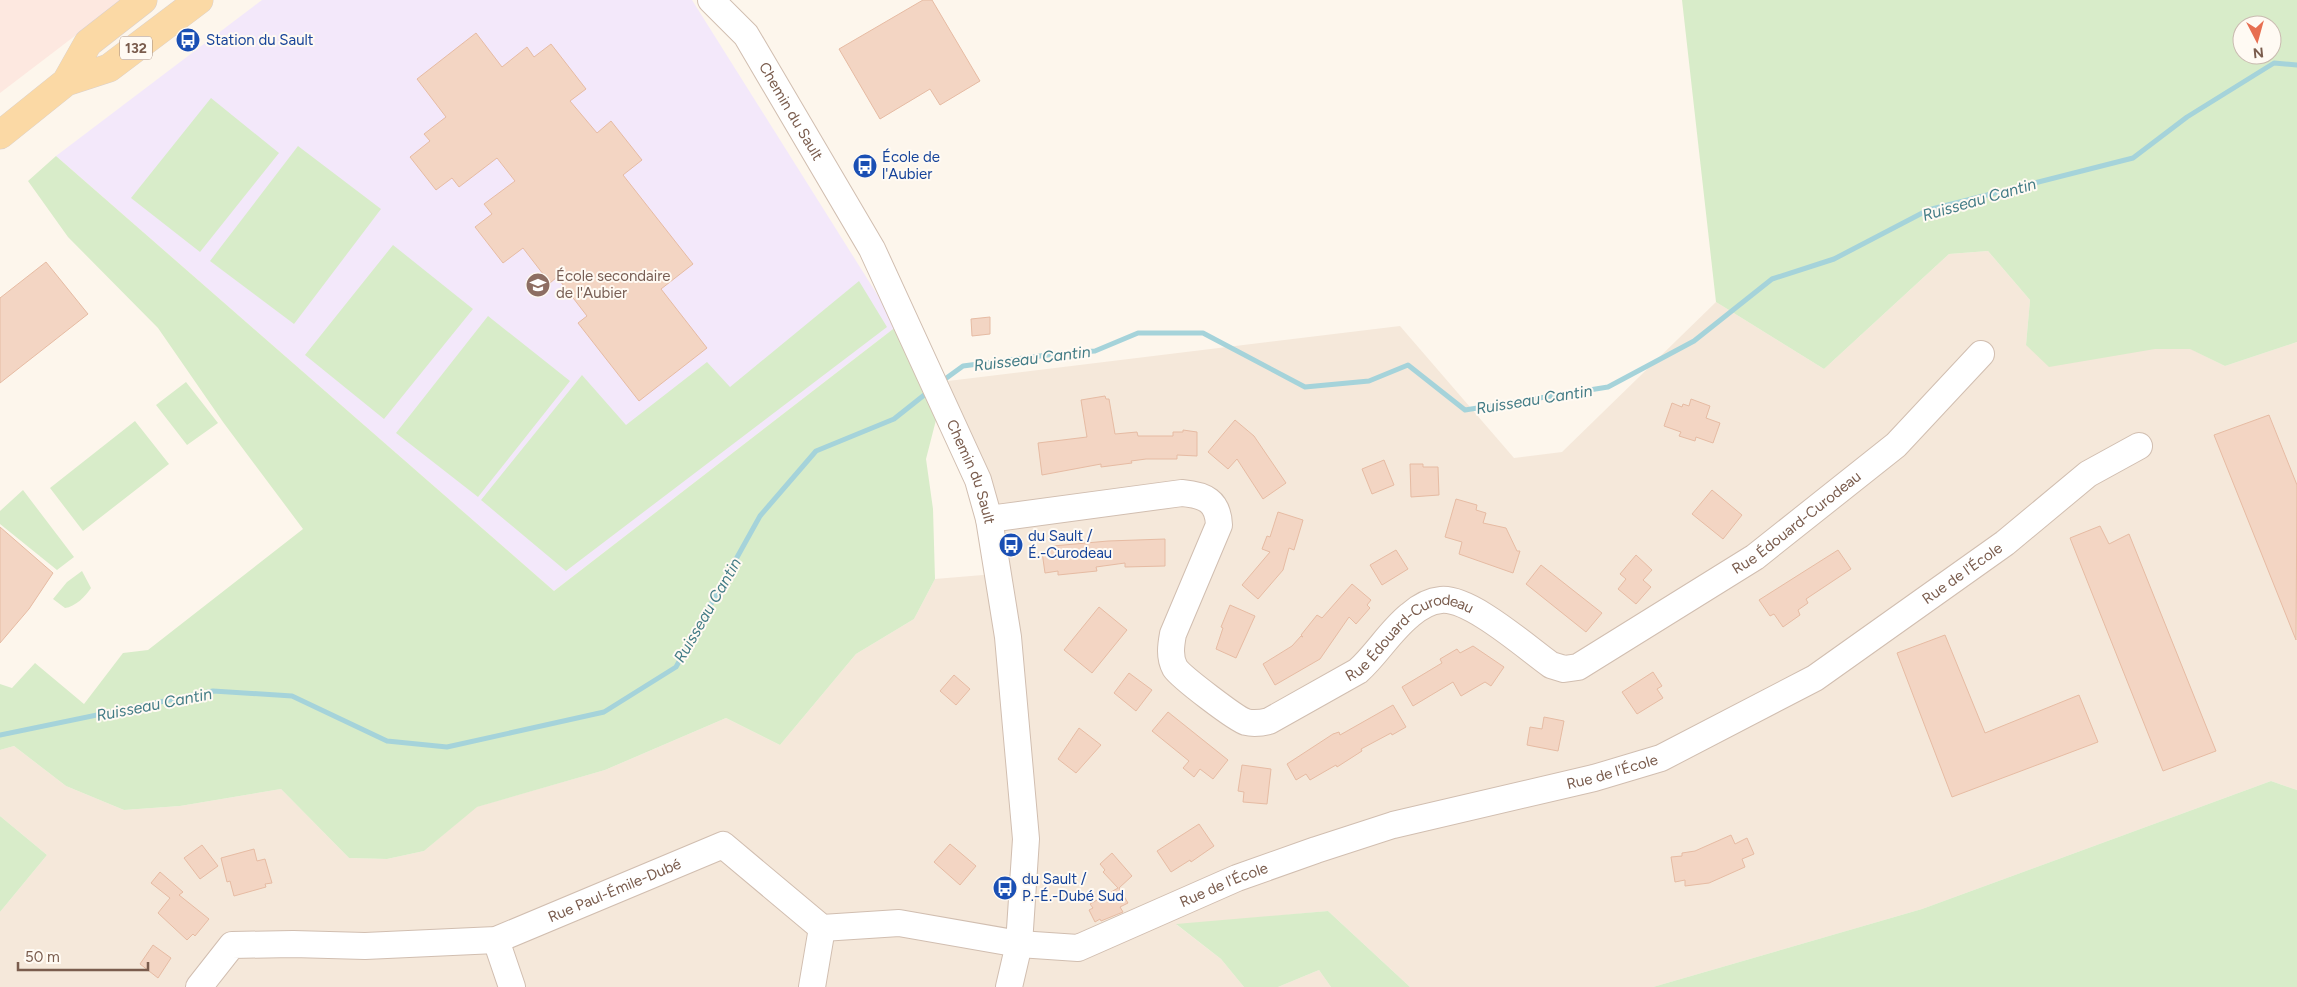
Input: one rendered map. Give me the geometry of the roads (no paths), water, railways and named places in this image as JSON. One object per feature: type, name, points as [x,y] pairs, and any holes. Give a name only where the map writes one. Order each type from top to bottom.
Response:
[{"type":"main road","name":"132","points":[[66,82],[88,43],[143,0]]},
{"type":"main road","name":"132","points":[[0,136],[66,82],[109,68],[199,0]]},
{"type":"street","name":"Chemin du Sault","points":[[711,0],[746,36],[872,249],[978,480],[989,519],[1008,637],[1026,839],[1019,944],[1009,987]]},
{"type":"street","name":"Chemin du Sault","points":[[736,0],[746,36]]},
{"type":"street","name":"Rue Édouard-Curodeau","points":[[989,519],[1182,493],[1209,500],[1218,512],[1220,525],[1172,634],[1170,649],[1174,667],[1185,678],[1245,722],[1258,724],[1269,721],[1358,671],[1409,616],[1421,606],[1440,600],[1458,602],[1476,610],[1551,665],[1564,669],[1578,667],[1755,557],[1896,444],[1981,354]]},
{"type":"street","name":"Rue de l'École","points":[[1019,944],[1078,948],[1237,878],[1316,850],[1393,826],[1594,778],[1660,758],[1815,678],[2005,543],[2088,474],[2139,446]]},
{"type":"street","name":"Rue Paul-Émile-Dubé","points":[[199,987],[232,945],[366,946],[496,940],[723,845],[822,928]]},
{"type":"street","points":[[812,987],[822,928],[898,923],[1019,944]]},
{"type":"street","points":[[496,940],[512,987]]},
{"type":"waterway","name":"Ruisseau Cantin","points":[[941,382],[963,366],[1063,353],[1095,351],[1138,333],[1203,333],[1305,387],[1369,381],[1408,365],[1465,410],[1608,387],[1694,341],[1772,279],[1834,259],[1928,210],[2133,158],[2187,117],[2274,63],[2297,65]]},
{"type":"waterway","name":"Ruisseau Cantin","points":[[0,735],[213,691],[292,696],[387,741],[447,747],[604,712],[676,667],[760,516],[816,451],[894,419],[928,392]]},
{"type":"place","name":"Station du Sault","points":[[188,40]]},
{"type":"place","name":"École de l'Aubier","points":[[865,166]]},
{"type":"place","name":"École secondaire de l'Aubier","points":[[538,285]]},
{"type":"place","name":"du Sault / É.-Curodeau","points":[[1011,545]]},
{"type":"place","name":"du Sault / P.-É.-Dubé Sud","points":[[1005,888]]}]
